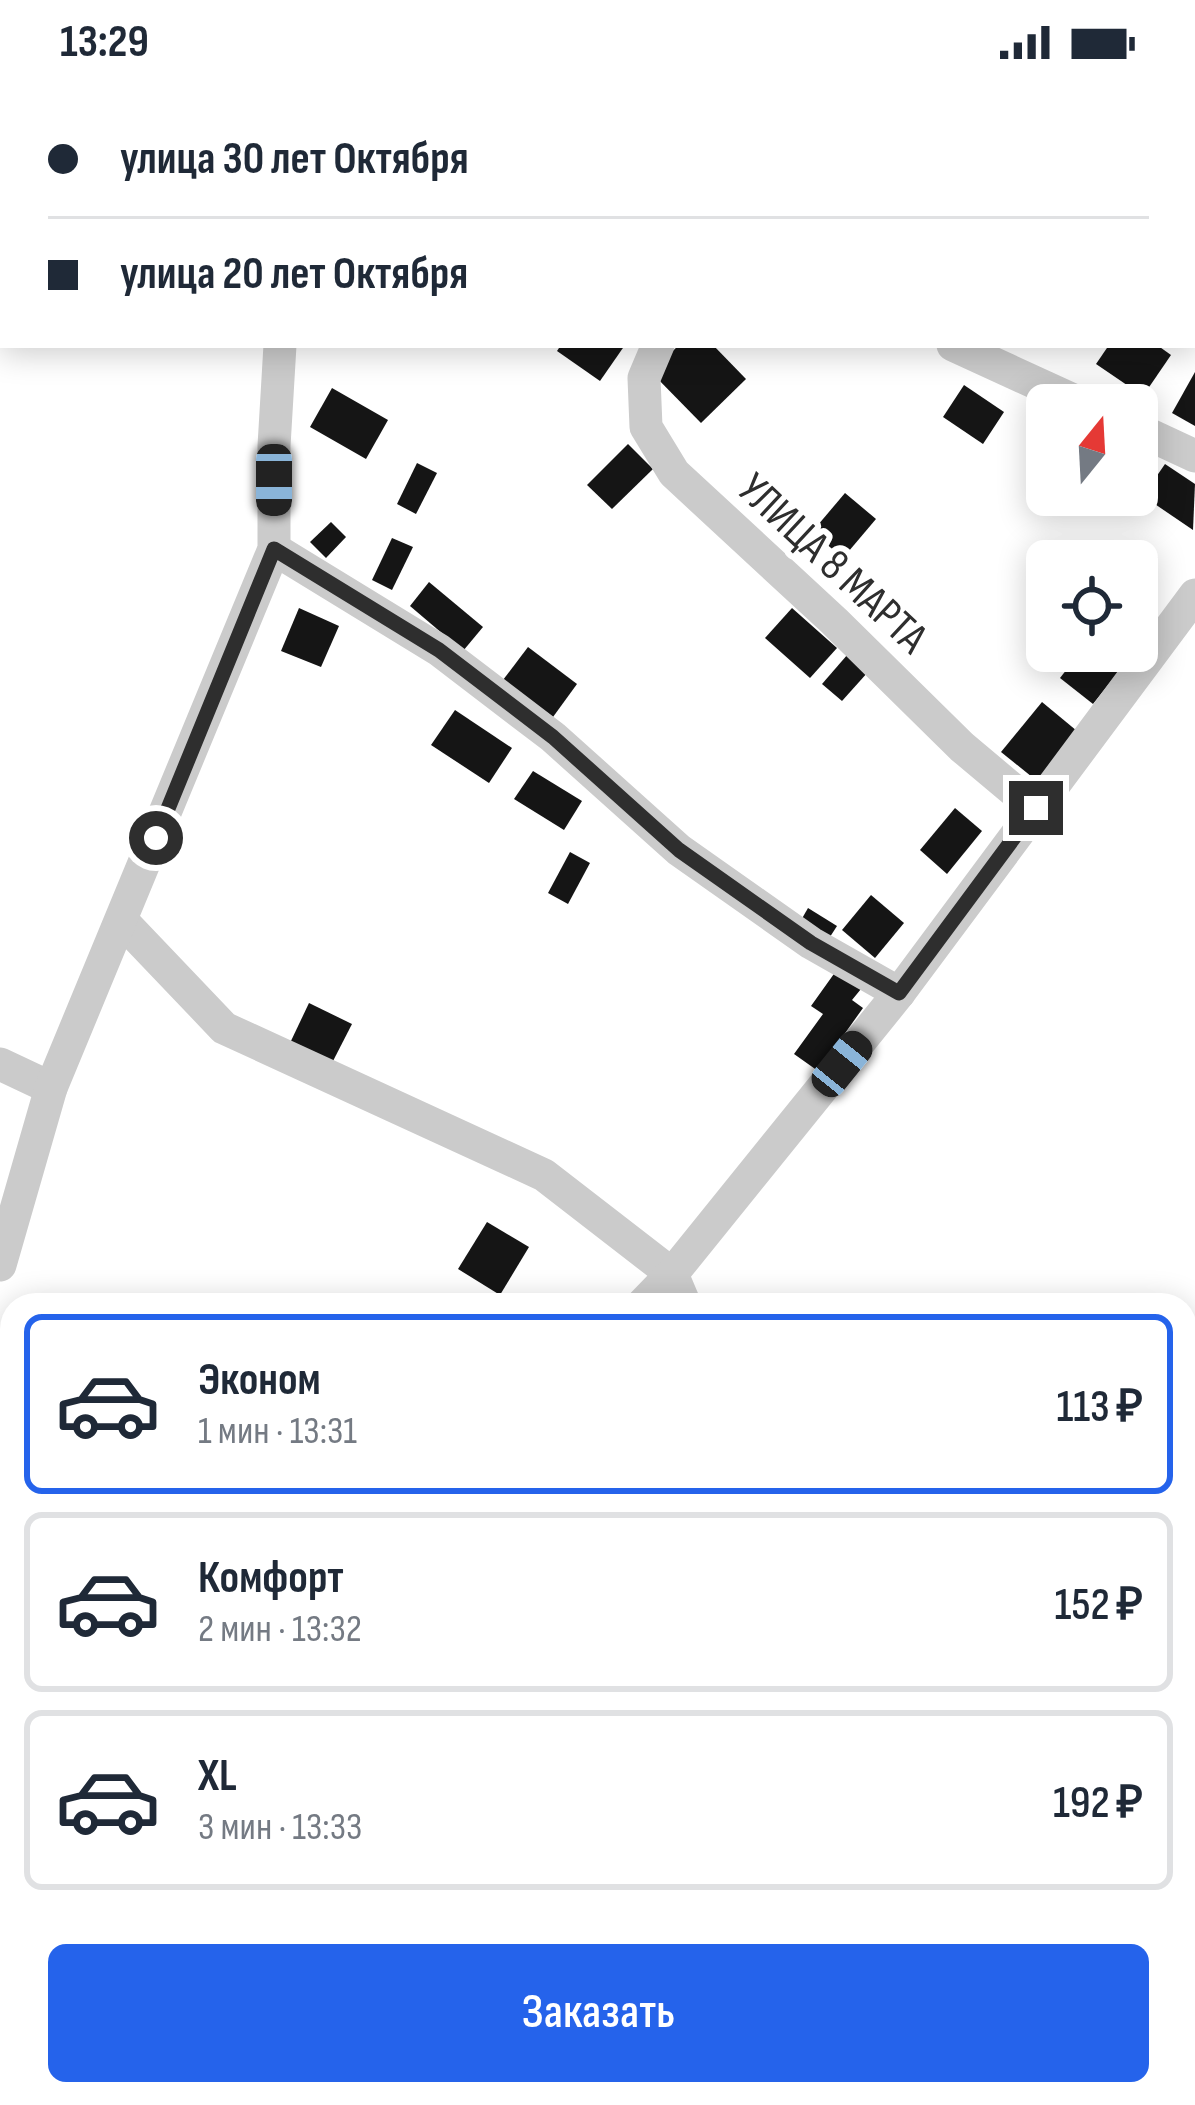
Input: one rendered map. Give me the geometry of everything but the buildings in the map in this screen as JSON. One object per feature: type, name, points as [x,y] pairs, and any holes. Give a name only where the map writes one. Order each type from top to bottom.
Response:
[{"type":"street","points":[[0,1265],[51,1088],[274,549],[280,348]]},
{"type":"street","name":"УЛИЦА 8 МАРТА","points":[[657,348],[644,378],[646,427],[674,473],[962,747],[1036,808]]},
{"type":"street","points":[[960,348],[1038,384]]},
{"type":"street","points":[[1158,439],[1195,456]]},
{"type":"street","points":[[274,549],[439,650],[553,737],[679,850],[811,943],[899,993]]},
{"type":"street","points":[[122,921],[224,1028],[544,1175],[678,1290],[1195,595]]},
{"type":"street","points":[[0,1064],[51,1088]]},
{"type":"route","points":[[156,838],[274,549],[439,650],[553,737],[679,850],[811,943],[899,993],[1036,808]]}]
